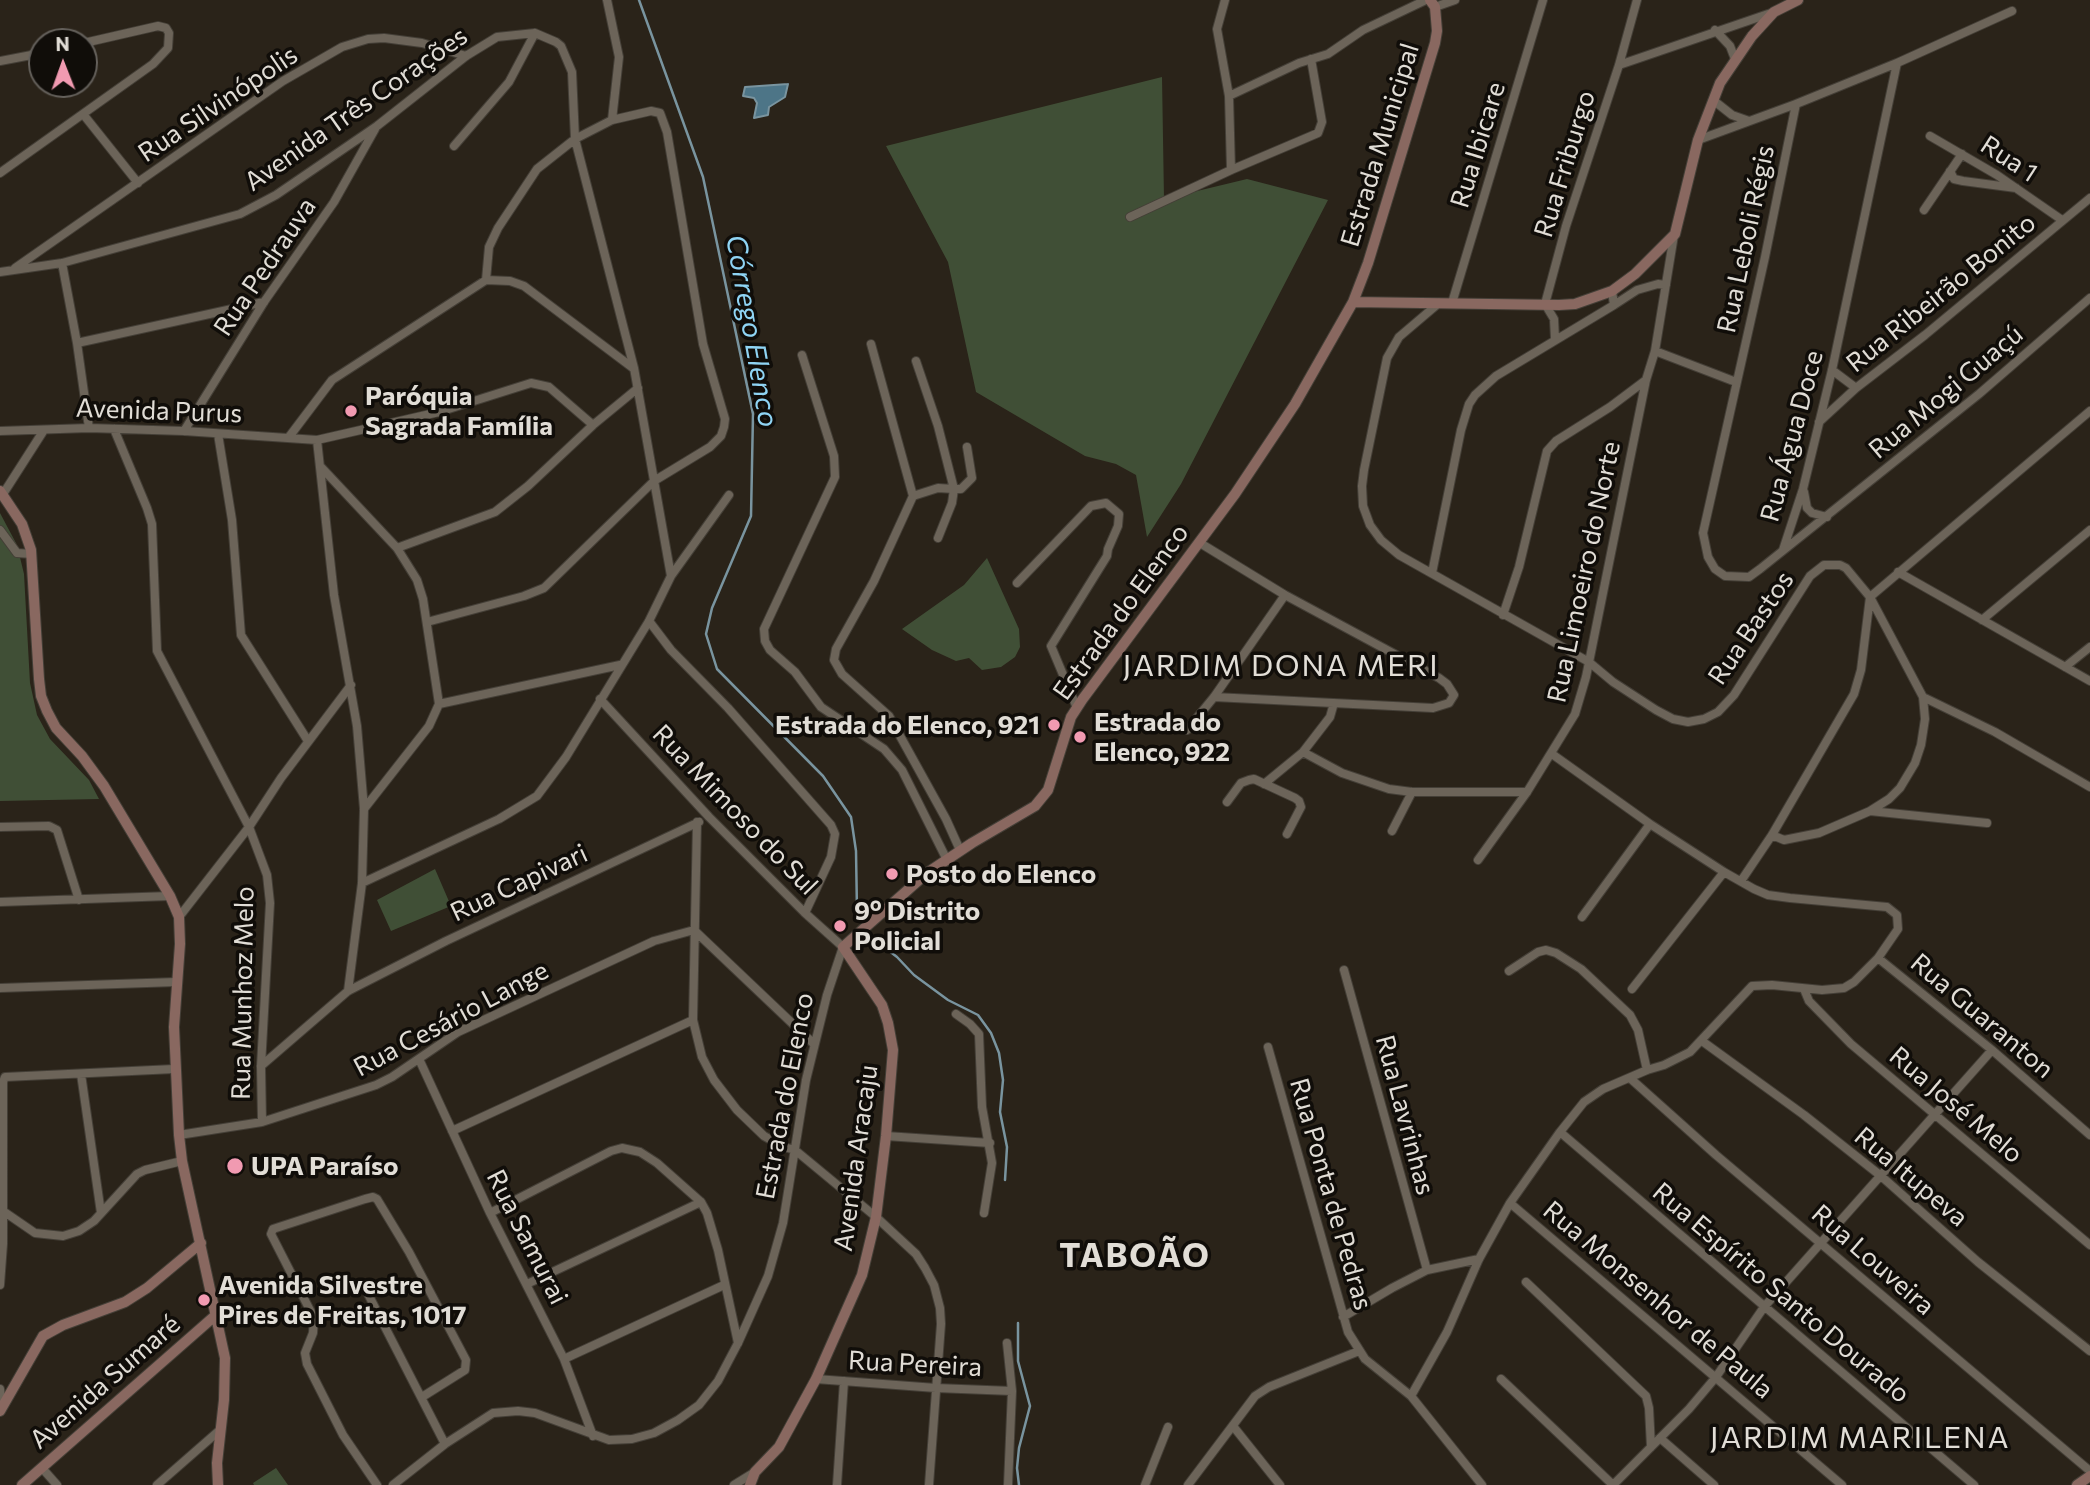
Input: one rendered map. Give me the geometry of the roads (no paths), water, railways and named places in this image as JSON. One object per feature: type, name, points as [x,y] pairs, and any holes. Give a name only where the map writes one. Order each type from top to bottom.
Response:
[{"type":"street","points":[[607,0],[618,57],[612,120]]},
{"type":"street","points":[[1225,0],[1217,29],[1229,96],[1231,170]]},
{"type":"street","points":[[1229,96],[1328,54],[1363,30],[1431,2],[1455,0]]},
{"type":"street","name":"Rua Ibicare","points":[[1452,303],[1543,0]]},
{"type":"street","name":"Rua Friburgo","points":[[1545,304],[1592,141],[1619,65],[1637,0]]},
{"type":"street","points":[[1619,65],[1774,12],[1798,0]]},
{"type":"street","name":"Estrada Municipal","points":[[1353,302],[1368,263],[1431,60],[1437,31],[1431,2]]},
{"type":"street","points":[[1698,140],[1897,63],[2012,11]]},
{"type":"street","points":[[1736,382],[1655,351],[1675,234],[1698,140],[1713,100],[1735,59],[1774,12]]},
{"type":"street","points":[[0,173],[162,56],[168,48],[169,33],[166,28],[158,26],[98,40]]},
{"type":"street","points":[[1715,30],[1730,46],[1735,59]]},
{"type":"street","points":[[454,146],[509,82],[535,33],[556,42],[566,55],[573,84],[575,139],[634,368],[671,576]]},
{"type":"street","name":"Avenida Três Corações","points":[[0,272],[62,263],[240,214],[276,195],[377,126],[466,56],[497,37],[535,33]]},
{"type":"street","name":"Rua Silvinópolis","points":[[14,269],[283,81],[342,47],[356,41],[384,38],[422,43],[466,56]]},
{"type":"street","points":[[0,61],[28,56]]},
{"type":"street","points":[[1129,217],[1318,133],[1322,122],[1311,59]]},
{"type":"street","name":"Rua Água Doce","points":[[1736,382],[1703,534],[1704,545],[1714,569],[1724,576],[1736,578],[1749,577],[1783,550],[1803,489],[1832,370],[1897,63]]},
{"type":"street","points":[[1713,100],[1732,115],[1750,121]]},
{"type":"street","name":"Rua Leboli Régis","points":[[1736,382],[1796,104]]},
{"type":"street","points":[[427,622],[544,588],[654,481],[710,447],[721,436],[725,419],[703,344],[664,121],[656,110],[612,120],[575,139],[537,169],[498,228],[489,247],[486,280]]},
{"type":"street","points":[[83,114],[138,183]]},
{"type":"street","name":"Rua Pedrauva","points":[[184,431],[264,302],[334,202],[377,126]]},
{"type":"street","name":"Rua 1","points":[[1930,136],[1962,153],[2062,220]]},
{"type":"street","points":[[1924,210],[1962,153]]},
{"type":"street","points":[[1950,172],[1954,179],[2017,188]]},
{"type":"street","name":"Rua Ribeirão Bonito","points":[[1819,422],[1856,388],[1925,335],[2090,198]]},
{"type":"street","points":[[1353,302],[1575,304],[1612,291],[1635,274],[1675,234]]},
{"type":"street","points":[[62,263],[89,428]]},
{"type":"street","points":[[289,437],[322,391],[338,375],[486,280],[510,281],[524,286],[634,368]]},
{"type":"street","points":[[1432,573],[1461,430],[1469,404],[1475,395],[1496,376],[1637,290],[1658,284],[1666,285]]},
{"type":"street","points":[[1612,291],[1614,305]]},
{"type":"street","name":"Rua Mogi Guaçú","points":[[1783,550],[1828,517],[1979,394],[2090,298]]},
{"type":"street","points":[[77,343],[264,302]]},
{"type":"street","name":"Estrada do Elenco","points":[[393,1485],[485,1417],[505,1411],[535,1413],[609,1440],[632,1440],[654,1433],[699,1405],[718,1381],[768,1276],[783,1223],[814,1044],[843,947],[927,873],[960,850],[1017,819],[1042,798],[1048,790],[1068,725],[1077,708],[1200,543],[1289,414],[1353,302]]},
{"type":"street","name":"Rua Bastos","points":[[1439,303],[1399,337],[1387,358],[1362,486],[1363,506],[1370,524],[1381,540],[1399,555],[1589,662],[1635,698],[1673,719],[1688,722],[1704,719],[1718,712],[1734,695],[1810,576],[1832,563],[1846,568],[1870,597],[1923,698]]},
{"type":"street","points":[[1545,304],[1554,319],[1555,340]]},
{"type":"street","points":[[871,344],[913,496],[874,581],[836,649],[834,660],[842,674],[889,716],[946,819],[960,850]]},
{"type":"street","name":"Rua Limoeiro do Norte","points":[[1478,860],[1527,792],[1575,714],[1589,662],[1646,380],[1655,351]]},
{"type":"street","points":[[802,355],[834,456],[835,477],[764,629],[765,641],[770,650],[795,672],[821,707],[884,749],[902,770],[947,860]]},
{"type":"street","points":[[916,361],[938,426],[954,489],[952,503],[938,538]]},
{"type":"street","points":[[1832,370],[1856,388]]},
{"type":"street","points":[[1503,615],[1519,567],[1547,451],[1556,441],[1610,407],[1646,380]]},
{"type":"street","name":"Avenida Purus","points":[[0,431],[89,428],[317,440],[439,412],[531,383],[548,387],[593,425]]},
{"type":"street","points":[[397,548],[495,512],[638,388]]},
{"type":"street","points":[[1741,881],[1772,835],[1854,694],[1861,670],[1870,597],[2090,411]]},
{"type":"street","name":"Rua Munhoz Melo","points":[[114,429],[152,524],[157,651],[249,827],[270,889],[261,1066],[262,1122]]},
{"type":"street","points":[[44,430],[1,493],[22,524],[32,554],[41,696],[57,728],[104,786],[170,896],[179,916],[174,1069],[179,1135],[182,1161],[225,1358],[217,1463],[218,1485]]},
{"type":"street","points":[[218,434],[232,520],[241,635],[308,741]]},
{"type":"street","points":[[317,440],[334,596],[351,685],[365,809],[362,883],[348,991]]},
{"type":"street","points":[[913,496],[938,488],[961,489],[972,478],[967,447]]},
{"type":"street","points":[[319,465],[397,548],[417,580],[427,622],[439,704],[429,726],[365,809]]},
{"type":"street","points":[[1803,489],[1807,508],[1812,513],[1828,517]]},
{"type":"street","points":[[362,883],[526,805],[537,796],[550,780],[649,621],[671,576],[729,495]]},
{"type":"street","points":[[1017,583],[1091,506],[1106,503],[1119,514],[1107,556],[1051,646],[1077,708]]},
{"type":"street","points":[[0,530],[17,553],[32,554]]},
{"type":"street","points":[[1982,620],[2090,530]]},
{"type":"street","points":[[1200,543],[1285,595],[1439,678],[1454,692],[1453,699],[1446,705],[1433,708],[1214,697]]},
{"type":"street","points":[[1898,572],[2090,681]]},
{"type":"street","points":[[1187,730],[1214,697],[1285,595]]},
{"type":"street","points":[[649,621],[671,650],[728,708],[831,825],[835,834],[831,856],[805,913]]},
{"type":"street","points":[[2065,667],[2090,647]]},
{"type":"street","points":[[439,704],[620,664]]},
{"type":"street","points":[[179,916],[249,827],[308,741],[351,685]]},
{"type":"street","points":[[1772,835],[1784,840],[1819,832],[1870,811],[1889,799],[1900,788],[1915,763],[1921,746],[1925,719],[1923,698]]},
{"type":"street","points":[[1923,698],[1995,732],[2090,787]]},
{"type":"street","name":"Rua Mimoso do Sul","points":[[600,699],[709,817],[843,947]]},
{"type":"street","points":[[1264,784],[1303,752],[1330,717],[1334,703]]},
{"type":"street","points":[[1303,752],[1342,773],[1368,783],[1412,792],[1527,792]]},
{"type":"street","points":[[1411,1396],[1447,1332],[1479,1259],[1510,1203],[1560,1132],[1591,1096],[1647,1070],[1679,1059],[1702,1041],[1752,986],[1835,990],[1844,988],[1854,982],[1878,958],[1898,929],[1897,915],[1892,909],[1873,904],[1768,895],[1724,872],[1650,824],[1552,754]]},
{"type":"street","points":[[1227,802],[1245,781],[1254,779],[1295,798],[1300,804],[1300,811],[1287,834]]},
{"type":"street","points":[[1392,831],[1412,792]]},
{"type":"street","points":[[1870,811],[1987,823]]},
{"type":"street","name":"Rua Capivari","points":[[261,1066],[348,991],[446,941],[709,817]]},
{"type":"street","points":[[697,822],[693,1020],[702,1057],[714,1080],[737,1110],[773,1142],[795,1150],[876,1217],[916,1254],[934,1285],[941,1324],[929,1485]]},
{"type":"street","points":[[1582,917],[1650,824]]},
{"type":"street","points":[[0,827],[49,826],[57,830],[79,901]]},
{"type":"street","points":[[1632,989],[1724,872]]},
{"type":"street","points":[[0,902],[170,896]]},
{"type":"street","points":[[694,930],[814,1044]]},
{"type":"street","name":"Rua Cesário Lange","points":[[179,1135],[262,1122],[376,1085],[446,1039],[470,1027],[654,941],[694,930]]},
{"type":"street","name":"Avenida Aracaju","points":[[750,1485],[755,1472],[779,1447],[816,1379],[862,1275],[876,1217],[893,1070],[893,1049],[882,1005],[843,947]]},
{"type":"street","points":[[1509,971],[1538,952],[1546,950],[1556,953],[1581,970],[1630,1015],[1638,1030],[1647,1070]]},
{"type":"street","name":"Rua Guaranton","points":[[1878,958],[1992,1050],[2090,1135]]},
{"type":"street","name":"Rua Lavrinhas","points":[[1344,970],[1427,1270]]},
{"type":"street","points":[[0,988],[176,982]]},
{"type":"street","name":"Rua José Melo","points":[[1804,989],[1810,1001],[1852,1044],[2090,1245]]},
{"type":"street","points":[[956,1014],[979,1034],[982,1107],[990,1143],[992,1174],[984,1213]]},
{"type":"street","points":[[452,1131],[693,1020]]},
{"type":"street","name":"Rua Itupeva","points":[[1702,1041],[1804,1115],[1881,1176],[1979,1262],[2090,1351]]},
{"type":"street","name":"Rua Ponta de Pedras","points":[[1268,1047],[1343,1317],[1359,1351]]},
{"type":"street","points":[[1501,1379],[1613,1485],[1716,1377],[1763,1307],[1992,1050]]},
{"type":"street","name":"Rua Samurai","points":[[419,1059],[490,1213],[564,1359],[593,1436]]},
{"type":"street","points":[[0,1285],[5,1077],[174,1069]]},
{"type":"street","points":[[81,1074],[101,1213]]},
{"type":"street","name":"Rua Louveira","points":[[1631,1079],[1716,1155],[1822,1243],[1890,1304],[2034,1422],[2090,1473]]},
{"type":"street","name":"Rua Espírito Santo Dourado","points":[[1560,1132],[1975,1485]]},
{"type":"street","points":[[886,1136],[990,1143]]},
{"type":"street","points":[[490,1213],[586,1161],[622,1149],[640,1152],[657,1163],[701,1202],[713,1228],[738,1343]]},
{"type":"street","points":[[3,1211],[35,1233],[63,1236],[79,1231],[101,1213],[137,1174],[182,1161]]},
{"type":"street","points":[[377,1485],[343,1435],[307,1364],[305,1353],[314,1326],[312,1312],[271,1234],[275,1227],[365,1199],[377,1199],[409,1252],[466,1360],[465,1370],[422,1397]]},
{"type":"street","points":[[527,1284],[701,1202]]},
{"type":"street","name":"Rua Monsenhor de Paula","points":[[1510,1203],[1842,1485]]},
{"type":"street","points":[[1,1409],[43,1336],[63,1325],[125,1302],[147,1288],[201,1243]]},
{"type":"street","points":[[1343,1317],[1427,1270],[1479,1259]]},
{"type":"street","points":[[1526,1282],[1646,1396],[1651,1447]]},
{"type":"street","points":[[564,1359],[724,1285]]},
{"type":"street","points":[[367,1292],[445,1444]]},
{"type":"street","name":"Avenida Sumaré","points":[[22,1485],[217,1314]]},
{"type":"street","points":[[1007,1343],[1012,1391],[1008,1485]]},
{"type":"street","points":[[1188,1485],[1261,1391],[1359,1351],[1411,1396],[1482,1485]]},
{"type":"street","name":"Rua Pereira","points":[[816,1379],[1012,1391]]},
{"type":"street","points":[[838,1485],[844,1381]]},
{"type":"street","points":[[0,1389],[1,1409]]},
{"type":"street","points":[[1233,1426],[1280,1485]]},
{"type":"street","points":[[1145,1485],[1168,1427]]},
{"type":"street","points":[[157,1485],[220,1429]]},
{"type":"street","points":[[1660,1438],[1714,1485]]},
{"type":"street","points":[[42,1468],[57,1485]]},
{"type":"street","points":[[734,1485],[755,1472]]},
{"type":"street","points":[[2077,1485],[2090,1473]]},
{"type":"water","points":[[788,84],[785,97],[769,107],[768,115],[754,118],[757,103],[754,98],[743,96],[745,87]]},
{"type":"waterway","name":"Córrego Elenco","points":[[639,0],[703,177],[753,414],[751,516],[712,608],[706,634],[717,669],[823,776],[851,817],[856,851],[857,912]]},
{"type":"waterway","points":[[875,940],[914,975],[948,1000],[978,1015],[991,1033],[999,1053],[1003,1080],[1000,1112],[1007,1147],[1005,1180]]},
{"type":"waterway","points":[[1018,1323],[1018,1361],[1030,1406],[1019,1448],[1019,1485]]},
{"type":"place","name":"Paróquia Sagrada Família","points":[[351,411]]},
{"type":"place","name":"Estrada do Elenco, 921","points":[[1054,725]]},
{"type":"place","name":"Estrada do Elenco, 922","points":[[1080,737]]},
{"type":"place","name":"Posto do Elenco","points":[[892,874]]},
{"type":"place","name":"9º Distrito Policial","points":[[840,926]]},
{"type":"place","name":"UPA Paraíso","points":[[235,1166]]},
{"type":"place","name":"Avenida Silvestre Pires de Freitas, 1017","points":[[204,1300]]},
{"type":"district","name":"JARDIM DONA MERI","points":[[1281,666]]},
{"type":"district","name":"TABOÃO","points":[[1135,1256]]},
{"type":"district","name":"JARDIM MARILENA","points":[[1860,1438]]}]
